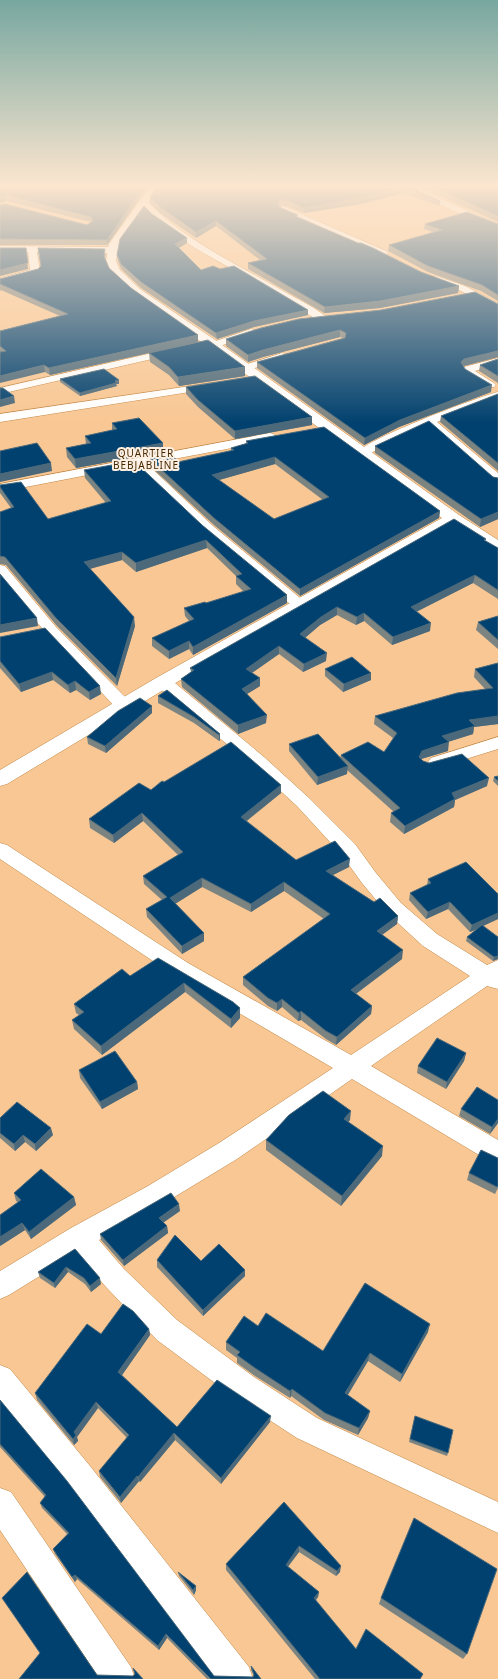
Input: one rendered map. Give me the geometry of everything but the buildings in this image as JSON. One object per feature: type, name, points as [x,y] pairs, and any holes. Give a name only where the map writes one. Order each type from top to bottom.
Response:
[{"type":"main road","points":[[113,266],[115,271],[136,291],[213,344],[245,374],[260,378],[453,518],[498,547]]},
{"type":"main road","points":[[0,779],[122,705],[453,518]]},
{"type":"street","points":[[0,281],[35,272],[34,266]]},
{"type":"street","points":[[234,266],[326,318],[307,320]]},
{"type":"street","points":[[424,275],[476,294],[498,307]]},
{"type":"street","points":[[461,297],[476,294]]},
{"type":"street","points":[[0,391],[192,347],[213,344],[264,329]]},
{"type":"street","points":[[245,374],[290,354]]},
{"type":"street","points":[[364,452],[377,444],[429,421],[496,397],[469,372],[468,369],[498,361]]},
{"type":"street","points":[[0,418],[220,384]]},
{"type":"street","points":[[429,421],[498,480]]},
{"type":"street","points":[[314,430],[329,427]]},
{"type":"street","points":[[0,488],[283,435]]},
{"type":"street","points":[[137,462],[208,529],[300,605]]},
{"type":"street","points":[[0,569],[43,631],[122,705]]},
{"type":"street","points":[[0,1286],[80,1237],[157,1194],[228,1151],[350,1067],[494,975],[430,940],[394,908],[369,878],[348,848],[303,802],[258,761],[163,682]]},
{"type":"street","points":[[428,764],[498,743]]},
{"type":"street","points":[[0,850],[181,970],[350,1067],[380,1082],[498,1153]]},
{"type":"street","points":[[80,1237],[115,1278],[168,1330],[244,1387],[307,1428],[498,1518]]},
{"type":"street","points":[[0,1379],[80,1476],[237,1679]]},
{"type":"street","points":[[0,1503],[119,1679]]},
{"type":"district","name":"QUARTIER BEBJABLINE","points":[[146,458]]}]
